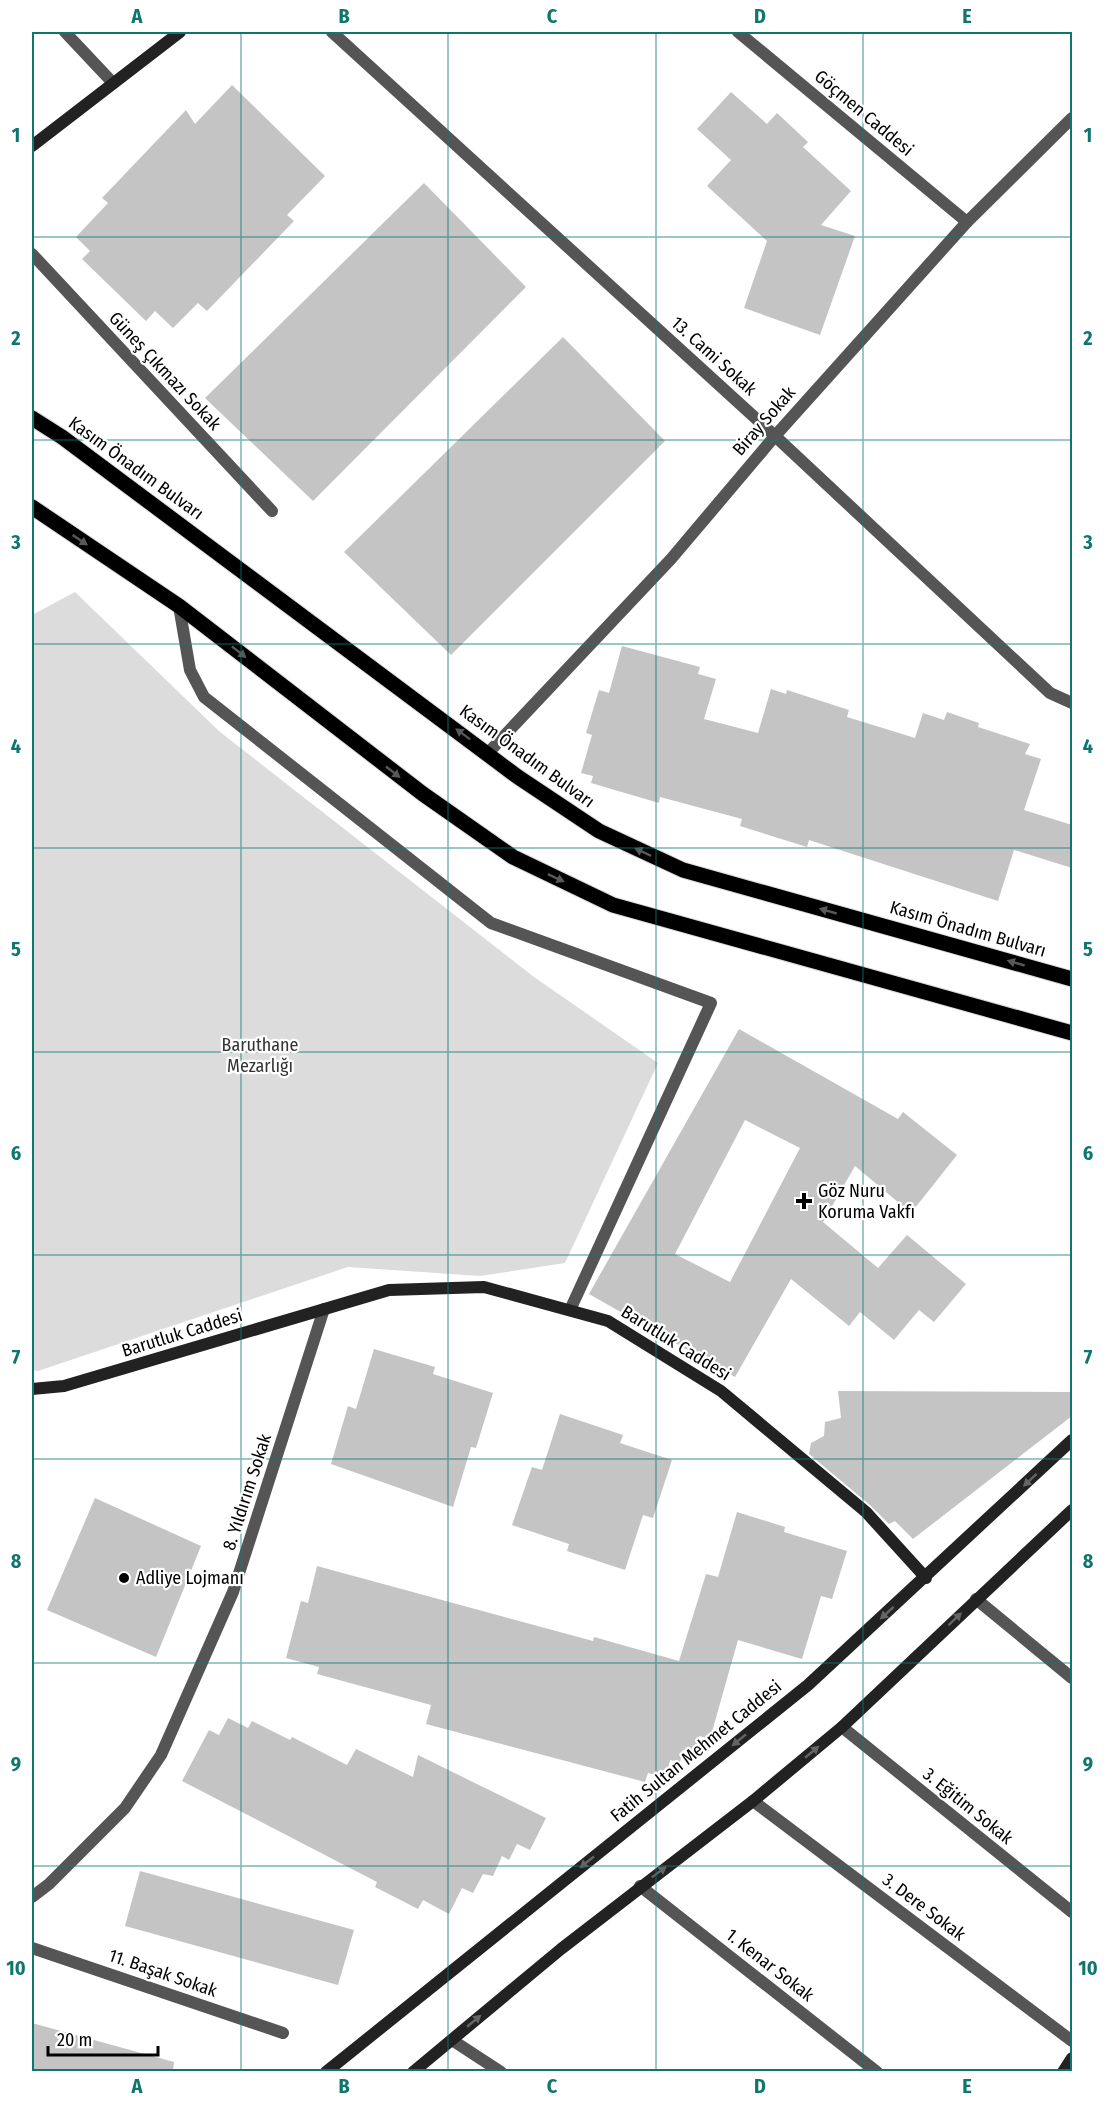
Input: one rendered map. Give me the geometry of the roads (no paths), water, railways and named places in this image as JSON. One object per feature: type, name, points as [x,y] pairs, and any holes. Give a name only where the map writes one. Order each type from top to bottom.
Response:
[{"type":"main road","points":[[32,146],[180,32]]},
{"type":"main road","name":"Kasım Önadım Bulvarı","points":[[32,418],[81,451],[488,753],[599,831],[683,870],[1072,979]]},
{"type":"main road","points":[[32,507],[179,606],[423,794],[513,857],[613,905],[1072,1033]]},
{"type":"main road","name":"Barutluk Caddesi","points":[[32,1389],[64,1386],[389,1290],[484,1287],[608,1321],[721,1391],[866,1512],[926,1578]]},
{"type":"main road","name":"Fatih Sultan Mehmet Caddesi","points":[[326,2072],[808,1684],[926,1578],[1072,1440]]},
{"type":"main road","points":[[413,2072],[640,1886],[753,1801],[842,1728],[1072,1510]]},
{"type":"main road","points":[[1063,2072],[1072,2058]]},
{"type":"street","points":[[65,32],[113,83]]},
{"type":"street","name":"13. Cami Sokak","points":[[332,32],[775,436],[1050,693],[1072,703]]},
{"type":"street","name":"Göçmen Caddesi","points":[[738,32],[967,222]]},
{"type":"street","name":"Biray Sokak","points":[[488,753],[671,560],[775,436],[967,222],[1072,118]]},
{"type":"street","name":"Güneş Çıkmazı Sokak","points":[[32,254],[273,512]]},
{"type":"street","points":[[179,606],[190,670],[204,697],[491,923],[711,1003],[570,1310]]},
{"type":"street","points":[[1050,693],[1072,696]]},
{"type":"street","name":"8. Yıldırım Sokak","points":[[32,1898],[125,1808],[161,1755],[233,1592],[324,1309]]},
{"type":"street","points":[[976,1599],[1072,1678]]},
{"type":"street","name":"3. Eğitim Sokak","points":[[842,1728],[1072,1912]]},
{"type":"street","name":"3. Dere Sokak","points":[[753,1801],[1072,2041]]},
{"type":"street","name":"1. Kenar Sokak","points":[[640,1886],[877,2072]]},
{"type":"street","name":"11. Başak Sokak","points":[[32,1948],[283,2033]]},
{"type":"street","points":[[452,2040],[501,2072]]},
{"type":"place","name":"Göz Nuru Koruma Vakfı","points":[[804,1201]]},
{"type":"place","name":"Adliye Lojmanı","points":[[124,1578]]},
{"type":"park label","name":"Baruthane Mezarlığı","points":[[260,1055]]}]
